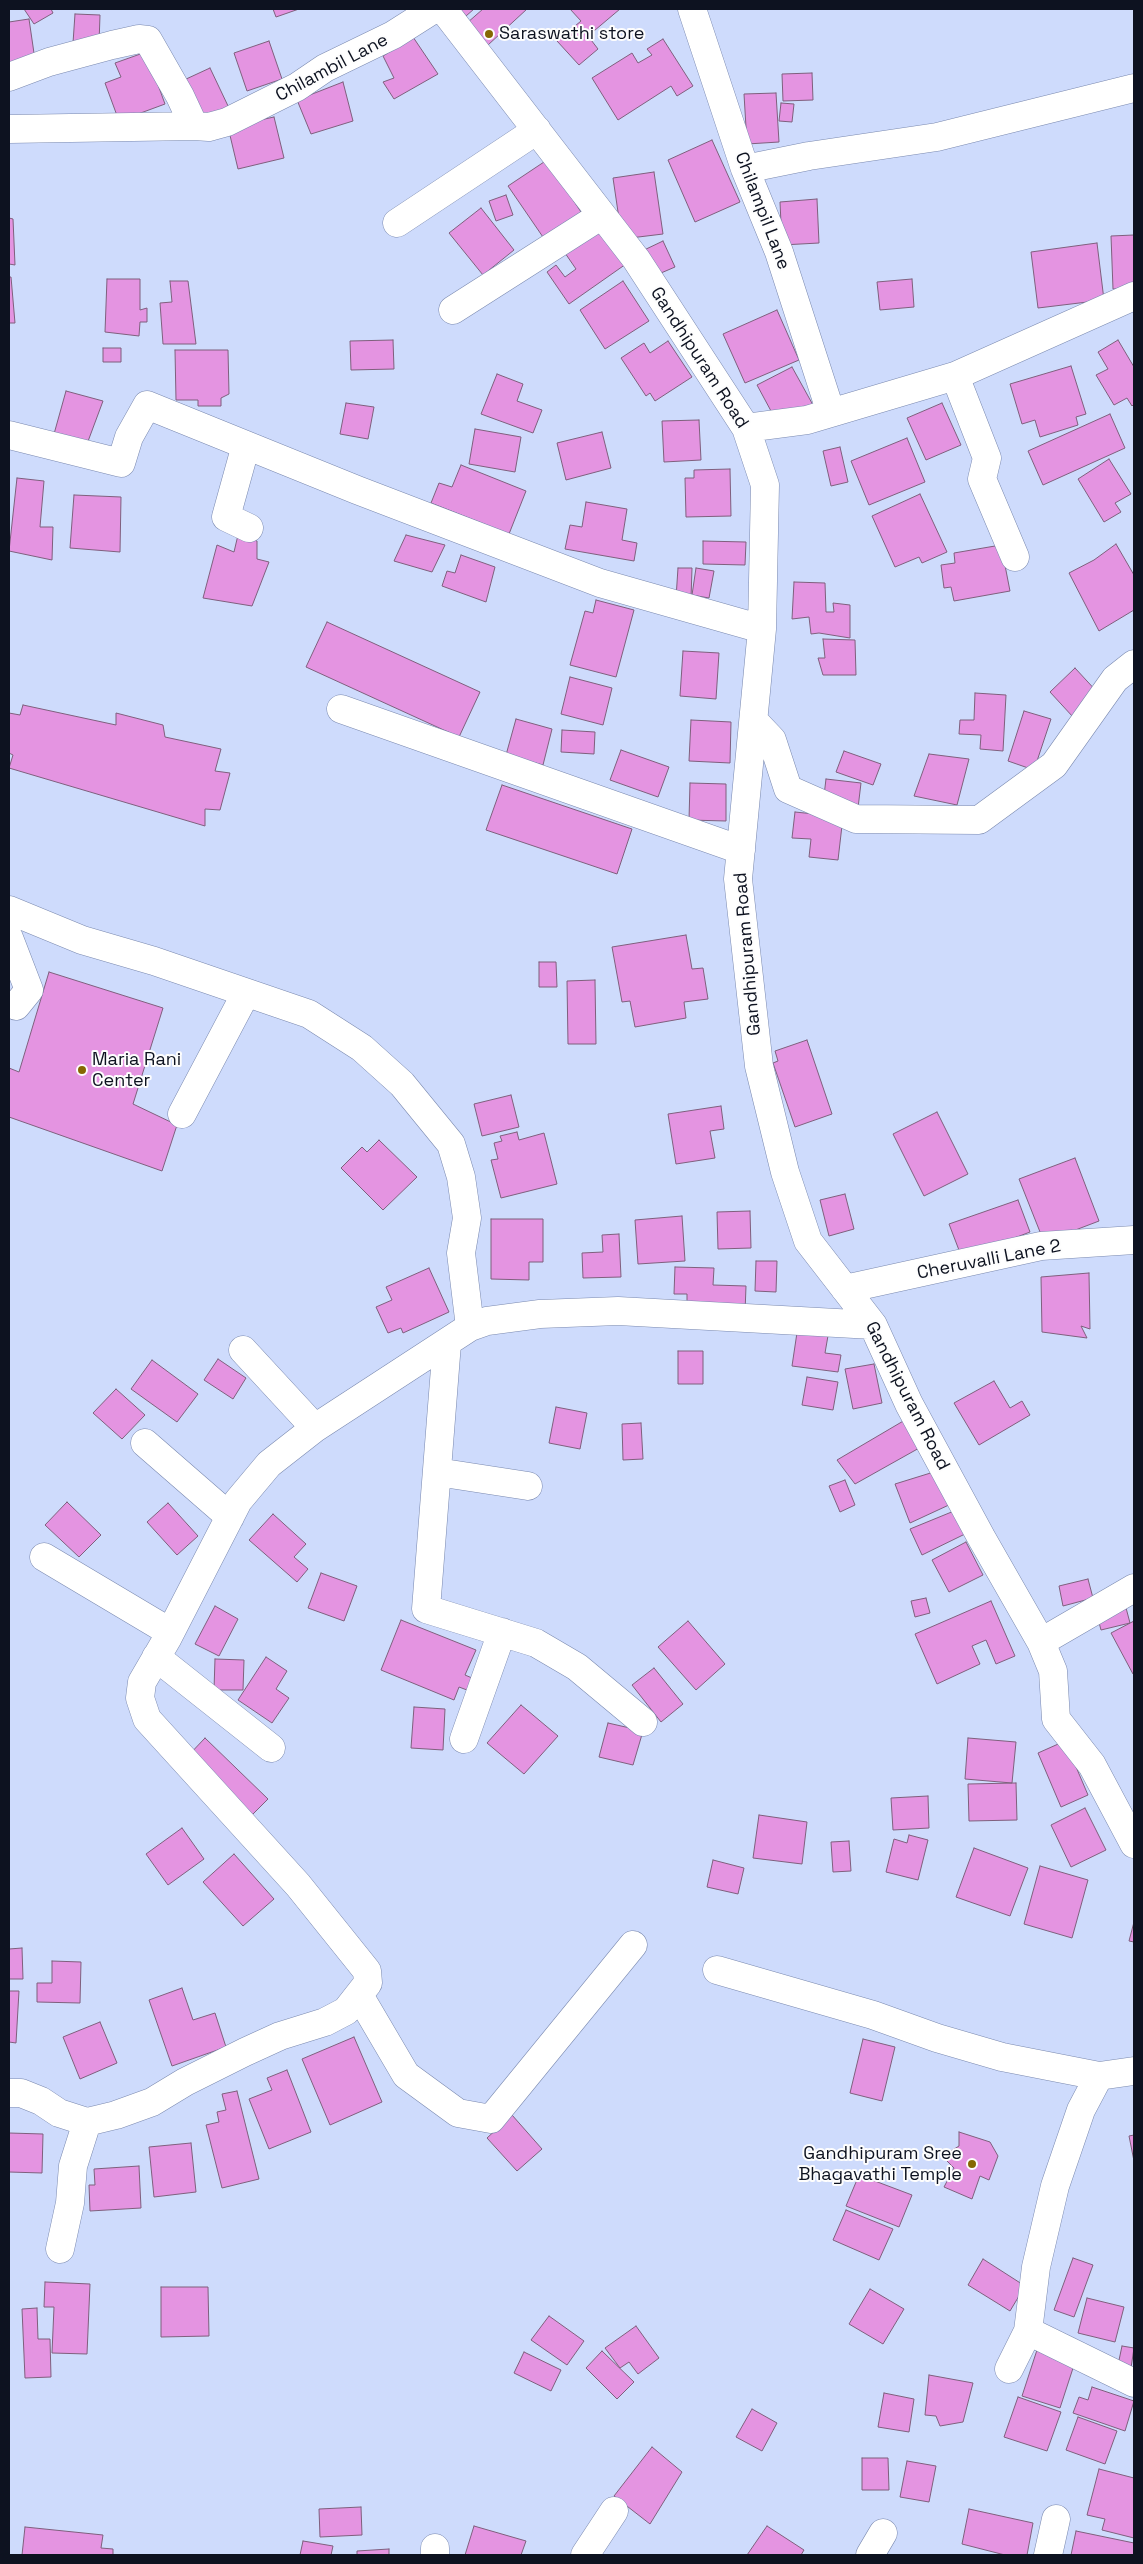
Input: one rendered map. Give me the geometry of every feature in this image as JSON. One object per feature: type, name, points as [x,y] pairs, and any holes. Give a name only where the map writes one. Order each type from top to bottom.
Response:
[{"type":"street","name":"Chilambil Lane","points":[[9,129],[194,126],[209,128],[227,122],[297,87],[324,68],[393,35],[434,9]]},
{"type":"street","name":"Gandhipuram Road","points":[[443,9],[538,130],[636,260],[746,428],[765,485],[762,629],[738,879],[759,1066],[786,1172],[808,1241],[873,1325],[914,1412],[985,1545],[1041,1642],[1053,1671],[1056,1719],[1092,1765],[1134,1844]]},
{"type":"street","name":"Chilampil Lane","points":[[692,9],[745,169],[779,252],[831,413]]},
{"type":"street","points":[[9,77],[48,62],[139,39],[148,40],[180,96],[194,126]]},
{"type":"street","points":[[745,169],[809,156],[937,137],[1134,88]]},
{"type":"street","points":[[397,223],[538,130]]},
{"type":"street","points":[[454,310],[602,215]]},
{"type":"street","points":[[746,428],[807,420],[955,376],[1134,296]]},
{"type":"street","points":[[955,376],[987,458],[982,479],[1015,557]]},
{"type":"street","points":[[9,434],[121,463],[129,437],[147,405],[357,490],[600,584],[762,629]]},
{"type":"street","points":[[246,445],[226,517],[249,528]]},
{"type":"street","points":[[754,721],[772,740],[788,789],[856,819],[980,820],[1054,765],[1115,679],[1134,664]]},
{"type":"street","points":[[341,709],[741,850]]},
{"type":"street","points":[[9,910],[82,940],[154,961],[309,1014],[362,1048],[402,1084],[451,1144],[461,1177],[467,1218],[461,1253],[470,1327]]},
{"type":"street","points":[[9,938],[29,990],[16,1006]]},
{"type":"street","points":[[182,1114],[246,993]]},
{"type":"street","name":"Cheruvalli Lane 2","points":[[845,1289],[1041,1246],[1134,1240]]},
{"type":"street","points":[[9,2093],[21,2093],[41,2100],[59,2112],[87,2122],[116,2116],[152,2102],[185,2082],[280,2036],[325,2022],[346,2011],[368,1983],[367,1972],[298,1884],[147,1719],[140,1698],[142,1682],[238,1500],[268,1464],[315,1428],[470,1327],[487,1320],[540,1314],[618,1311],[873,1325]]},
{"type":"street","points":[[447,1343],[426,1608],[536,1643],[578,1667],[643,1722]]},
{"type":"street","points":[[243,1350],[315,1428]]},
{"type":"street","points":[[144,1443],[230,1517]]},
{"type":"street","points":[[437,1472],[528,1486]]},
{"type":"street","points":[[44,1557],[170,1632]]},
{"type":"street","points":[[1041,1642],[1134,1588]]},
{"type":"street","points":[[464,1739],[502,1632]]},
{"type":"street","points":[[156,1657],[271,1748]]},
{"type":"street","points":[[359,1995],[406,2075],[458,2113],[490,2119],[633,1945]]},
{"type":"street","points":[[718,1970],[873,2015],[937,2038],[1002,2057],[1099,2076],[1134,2071]]},
{"type":"street","points":[[1009,2369],[1028,2331],[1036,2267],[1055,2186],[1081,2110],[1099,2076]]},
{"type":"street","points":[[60,2249],[70,2203],[73,2166],[87,2122]]},
{"type":"street","points":[[1028,2331],[1134,2384]]},
{"type":"street","points":[[585,2555],[614,2511]]},
{"type":"street","points":[[1048,2555],[1056,2519]]},
{"type":"building","points":[[24,9],[51,9],[53,13],[34,24]]},
{"type":"building","points":[[273,9],[299,9],[276,17]]},
{"type":"building","points":[[460,9],[474,9],[466,16]]},
{"type":"building","name":"Saraswathi store","points":[[483,9],[527,9],[488,45],[467,23]]},
{"type":"building","points":[[570,9],[620,9],[588,36],[598,49],[579,65],[557,41],[581,21]]},
{"type":"building","points":[[75,14],[100,15],[99,44],[73,43]]},
{"type":"building","points":[[29,19],[35,60],[9,64],[9,22]]},
{"type":"building","points":[[413,37],[438,74],[394,99],[383,82],[394,78],[383,56]]},
{"type":"building","points":[[663,39],[693,86],[677,96],[671,86],[618,120],[592,78],[632,53],[638,63],[652,55],[647,49]]},
{"type":"building","points":[[269,41],[282,79],[247,91],[234,53]]},
{"type":"building","points":[[146,52],[165,104],[119,121],[105,83],[121,77],[115,63]]},
{"type":"building","points":[[210,68],[229,108],[202,120],[184,80]]},
{"type":"building","points":[[812,73],[813,100],[783,101],[782,74]]},
{"type":"building","points":[[343,82],[353,121],[311,134],[297,100]]},
{"type":"building","points":[[776,93],[779,142],[747,144],[744,94]]},
{"type":"building","points":[[781,103],[794,104],[792,122],[779,121]]},
{"type":"building","points":[[274,117],[284,158],[238,169],[228,127]]},
{"type":"building","points":[[712,140],[740,202],[695,222],[668,160]]},
{"type":"building","points":[[547,160],[581,212],[545,240],[508,186]]},
{"type":"building","points":[[654,172],[663,234],[622,239],[613,178]]},
{"type":"building","points":[[506,195],[513,215],[496,221],[489,201]]},
{"type":"building","points":[[817,199],[819,243],[782,245],[780,202]]},
{"type":"building","points":[[481,208],[514,250],[483,275],[449,233]]},
{"type":"building","points":[[9,218],[13,219],[15,265],[9,264]]},
{"type":"building","points":[[601,228],[626,264],[569,304],[547,272],[556,265],[565,277],[576,269],[565,253]]},
{"type":"building","points":[[1134,235],[1134,289],[1113,289],[1111,236]]},
{"type":"building","points":[[663,241],[675,267],[654,276],[642,251]]},
{"type":"building","points":[[1097,243],[1104,300],[1038,308],[1031,252]]},
{"type":"building","points":[[9,277],[11,277],[15,323],[9,323]]},
{"type":"building","points":[[107,279],[140,279],[140,310],[147,308],[147,322],[140,322],[139,336],[105,332]]},
{"type":"building","points":[[912,279],[914,307],[880,310],[877,282]]},
{"type":"building","points":[[170,281],[188,281],[196,344],[163,344],[160,303],[172,302]]},
{"type":"building","points":[[623,281],[649,321],[605,349],[580,310]]},
{"type":"building","points":[[777,310],[799,360],[745,383],[723,334]]},
{"type":"building","points":[[393,340],[394,369],[351,370],[350,341]]},
{"type":"building","points":[[1118,340],[1134,367],[1134,404],[1132,406],[1127,398],[1114,405],[1096,375],[1108,369],[1098,352]]},
{"type":"building","points":[[668,341],[692,377],[655,401],[650,393],[646,396],[621,358],[644,343],[650,353]]},
{"type":"building","points":[[103,348],[121,348],[121,362],[103,362]]},
{"type":"building","points":[[175,350],[228,350],[229,394],[221,398],[221,406],[198,406],[198,400],[176,400]]},
{"type":"building","points":[[1071,366],[1086,414],[1076,417],[1078,425],[1040,437],[1035,420],[1022,424],[1010,384]]},
{"type":"building","points":[[792,367],[813,405],[778,424],[757,385]]},
{"type":"building","points":[[497,374],[523,384],[517,401],[542,410],[533,433],[481,414]]},
{"type":"building","points":[[66,391],[103,401],[87,444],[54,434]]},
{"type":"building","points":[[346,403],[374,407],[368,439],[340,434]]},
{"type":"building","points":[[942,403],[961,445],[926,460],[907,418]]},
{"type":"building","points":[[1110,414],[1125,448],[1043,485],[1028,451]]},
{"type":"building","points":[[699,420],[701,460],[664,462],[662,421]]},
{"type":"building","points":[[475,429],[521,437],[515,472],[469,464]]},
{"type":"building","points":[[602,432],[611,468],[566,480],[557,443]]},
{"type":"building","points":[[907,438],[925,482],[869,505],[851,461]]},
{"type":"building","points":[[840,447],[848,482],[831,486],[823,451]]},
{"type":"building","points":[[1109,459],[1131,494],[1115,503],[1121,512],[1104,522],[1078,479]]},
{"type":"building","points":[[461,465],[526,491],[509,534],[431,503],[439,483],[452,487]]},
{"type":"building","points":[[730,469],[731,516],[686,517],[685,478],[694,478],[694,470]]},
{"type":"building","points":[[17,478],[44,481],[40,527],[53,527],[52,560],[9,551]]},
{"type":"building","points":[[920,494],[947,552],[922,563],[919,557],[895,567],[872,516]]},
{"type":"building","points":[[74,495],[121,497],[120,552],[70,548]]},
{"type":"building","points":[[586,502],[627,509],[622,540],[637,543],[634,561],[565,549],[570,525],[582,527]]},
{"type":"building","points":[[238,535],[257,541],[257,559],[269,562],[252,606],[203,598],[217,545],[234,552]]},
{"type":"building","points":[[406,535],[445,545],[432,572],[394,561]]},
{"type":"building","points":[[703,541],[746,542],[745,565],[703,564]]},
{"type":"building","points":[[1116,544],[1134,575],[1134,610],[1099,631],[1069,573],[1094,560]]},
{"type":"building","points":[[1001,545],[1010,591],[954,601],[951,587],[944,588],[941,565],[955,563],[954,553]]},
{"type":"building","points":[[461,555],[495,567],[486,602],[442,586],[447,571],[455,573]]},
{"type":"building","points":[[678,568],[692,568],[691,599],[676,598]]},
{"type":"building","points":[[696,568],[714,571],[709,598],[692,595]]},
{"type":"building","points":[[794,582],[825,583],[826,612],[834,612],[833,603],[850,605],[850,638],[819,633],[811,634],[809,617],[792,619]]},
{"type":"building","points":[[596,600],[634,610],[616,677],[570,665],[585,611],[593,613]]},
{"type":"building","points":[[327,622],[480,692],[459,737],[306,667]]},
{"type":"building","points":[[823,639],[855,640],[856,675],[823,675],[818,658],[825,658]]},
{"type":"building","points":[[683,651],[719,653],[716,699],[680,696]]},
{"type":"building","points":[[1075,668],[1099,694],[1073,717],[1050,692]]},
{"type":"building","points":[[570,677],[612,688],[603,725],[561,714]]},
{"type":"building","points":[[975,693],[1006,695],[1003,751],[980,749],[981,735],[959,734],[960,720],[974,720]]},
{"type":"building","points":[[23,705],[116,725],[116,713],[163,725],[165,737],[221,749],[215,771],[230,773],[220,810],[205,809],[205,826],[9,768],[13,755],[9,753],[9,713],[20,715]]},
{"type":"building","points":[[1024,711],[1051,719],[1034,770],[1008,761]]},
{"type":"building","points":[[516,719],[552,729],[543,765],[506,755]]},
{"type":"building","points":[[691,720],[731,722],[730,763],[689,761]]},
{"type":"building","points":[[562,730],[595,732],[594,754],[561,752]]},
{"type":"building","points":[[621,750],[669,767],[658,797],[610,780]]},
{"type":"building","points":[[844,751],[881,764],[873,785],[836,772]]},
{"type":"building","points":[[929,754],[969,759],[957,805],[914,796]]},
{"type":"building","points":[[826,779],[861,783],[858,808],[823,804]]},
{"type":"building","points":[[690,783],[726,784],[726,821],[689,820]]},
{"type":"building","points":[[502,785],[632,829],[617,874],[486,830]]},
{"type":"building","points":[[795,812],[843,817],[838,860],[809,857],[811,839],[792,838]]},
{"type":"building","points":[[686,935],[692,969],[703,968],[708,999],[684,1002],[686,1018],[635,1027],[630,1001],[622,1002],[612,947]]},
{"type":"building","points":[[539,962],[556,962],[557,987],[539,987]]},
{"type":"building","name":"Maria Rani Center","points":[[49,972],[163,1008],[133,1104],[177,1125],[162,1171],[9,1117],[9,1068],[19,1072]]},
{"type":"building","points":[[595,980],[596,1044],[568,1044],[567,981]]},
{"type":"building","points":[[807,1040],[832,1114],[795,1127],[773,1063],[778,1061],[775,1051]]},
{"type":"building","points":[[511,1095],[519,1127],[482,1136],[474,1104]]},
{"type":"building","points":[[721,1106],[724,1129],[710,1131],[715,1158],[676,1164],[668,1114]]},
{"type":"building","points":[[937,1112],[968,1174],[924,1196],[893,1134]]},
{"type":"building","points":[[517,1132],[519,1140],[544,1133],[557,1184],[501,1198],[491,1160],[498,1159],[494,1143],[502,1141],[500,1136]]},
{"type":"building","points":[[379,1140],[417,1177],[383,1210],[341,1168],[362,1147],[367,1152]]},
{"type":"building","points":[[1075,1158],[1099,1221],[1044,1242],[1019,1179]]},
{"type":"building","points":[[845,1194],[854,1229],[829,1236],[820,1200]]},
{"type":"building","points":[[1018,1200],[1030,1232],[962,1258],[949,1224]]},
{"type":"building","points":[[750,1211],[751,1248],[718,1249],[717,1212]]},
{"type":"building","points":[[682,1216],[685,1261],[638,1264],[635,1220]]},
{"type":"building","points":[[491,1219],[543,1219],[543,1262],[529,1262],[529,1280],[491,1279]]},
{"type":"building","points":[[619,1234],[621,1277],[583,1278],[582,1253],[603,1252],[602,1235]]},
{"type":"building","points":[[756,1261],[777,1261],[776,1292],[755,1291]]},
{"type":"building","points":[[675,1267],[714,1268],[713,1285],[746,1286],[745,1313],[687,1310],[687,1294],[674,1294]]},
{"type":"building","points":[[429,1268],[449,1312],[403,1333],[401,1328],[388,1333],[376,1307],[392,1300],[386,1287]]},
{"type":"building","points":[[1089,1273],[1090,1329],[1081,1326],[1087,1338],[1042,1332],[1041,1277]]},
{"type":"building","points":[[798,1326],[829,1330],[825,1353],[841,1355],[838,1372],[792,1366]]},
{"type":"building","points":[[678,1351],[703,1351],[703,1384],[678,1384]]},
{"type":"building","points":[[218,1359],[246,1378],[233,1399],[204,1380]]},
{"type":"building","points":[[152,1360],[198,1394],[177,1422],[131,1389]]},
{"type":"building","points":[[874,1364],[882,1403],[853,1409],[845,1369]]},
{"type":"building","points":[[807,1377],[838,1382],[833,1410],[802,1405]]},
{"type":"building","points":[[994,1381],[1010,1408],[1022,1401],[1030,1415],[979,1445],[954,1403]]},
{"type":"building","points":[[116,1389],[145,1415],[122,1439],[93,1413]]},
{"type":"building","points":[[556,1407],[587,1413],[580,1449],[549,1443]]},
{"type":"building","points":[[905,1420],[921,1447],[855,1484],[837,1460]]},
{"type":"building","points":[[641,1423],[643,1459],[623,1460],[622,1424]]},
{"type":"building","points":[[937,1471],[951,1504],[910,1523],[895,1484]]},
{"type":"building","points":[[845,1480],[855,1505],[840,1512],[829,1486]]},
{"type":"building","points":[[67,1502],[101,1535],[79,1557],[45,1525]]},
{"type":"building","points":[[168,1503],[198,1536],[177,1555],[147,1522]]},
{"type":"building","points":[[954,1511],[965,1534],[922,1555],[910,1529]]},
{"type":"building","points":[[273,1514],[306,1544],[294,1557],[308,1569],[297,1582],[249,1540]]},
{"type":"building","points":[[966,1542],[983,1575],[949,1592],[932,1560]]},
{"type":"building","points":[[321,1573],[357,1586],[344,1621],[308,1608]]},
{"type":"building","points":[[1088,1579],[1093,1598],[1063,1606],[1059,1586]]},
{"type":"building","points":[[926,1598],[930,1613],[915,1617],[911,1601]]},
{"type":"building","points":[[991,1601],[1015,1656],[996,1664],[986,1640],[972,1646],[980,1664],[937,1684],[915,1634]]},
{"type":"building","points":[[1125,1604],[1130,1623],[1101,1630],[1096,1611]]},
{"type":"building","points":[[215,1606],[238,1619],[219,1656],[195,1644]]},
{"type":"building","points":[[401,1620],[476,1650],[465,1675],[472,1678],[467,1690],[459,1687],[454,1700],[381,1670]]},
{"type":"building","points":[[688,1621],[725,1664],[696,1690],[658,1647]]},
{"type":"building","points":[[1134,1621],[1134,1674],[1133,1674],[1111,1633]]},
{"type":"building","points":[[266,1657],[287,1671],[276,1689],[289,1698],[272,1723],[238,1700]]},
{"type":"building","points":[[215,1659],[244,1660],[243,1690],[214,1690]]},
{"type":"building","points":[[654,1668],[683,1704],[661,1722],[632,1685]]},
{"type":"building","points":[[521,1705],[558,1736],[524,1774],[487,1743]]},
{"type":"building","points":[[414,1707],[445,1709],[443,1750],[411,1748]]},
{"type":"building","points":[[608,1723],[643,1731],[633,1765],[599,1757]]},
{"type":"building","points":[[205,1738],[268,1799],[250,1817],[187,1757]]},
{"type":"building","points":[[968,1738],[1016,1742],[1012,1783],[965,1779]]},
{"type":"building","points":[[1065,1741],[1088,1795],[1061,1807],[1038,1753]]},
{"type":"building","points":[[1016,1783],[1017,1820],[969,1821],[968,1784]]},
{"type":"building","points":[[928,1796],[929,1828],[893,1830],[891,1798]]},
{"type":"building","points":[[1085,1808],[1106,1850],[1071,1867],[1051,1825]]},
{"type":"building","points":[[759,1815],[807,1822],[802,1864],[753,1858]]},
{"type":"building","points":[[182,1828],[204,1859],[168,1885],[146,1854]]},
{"type":"building","points":[[909,1835],[928,1840],[918,1880],[886,1872],[894,1839],[907,1843]]},
{"type":"building","points":[[849,1841],[851,1871],[833,1872],[831,1842]]},
{"type":"building","points":[[974,1848],[1028,1868],[1010,1916],[956,1897]]},
{"type":"building","points":[[234,1854],[274,1899],[243,1926],[203,1882]]},
{"type":"building","points":[[713,1860],[744,1868],[738,1894],[707,1887]]},
{"type":"building","points":[[1040,1866],[1088,1880],[1072,1938],[1024,1924]]},
{"type":"building","points":[[1134,1922],[1134,1942],[1129,1941]]},
{"type":"building","points":[[22,1948],[23,1979],[9,1979],[9,1949]]},
{"type":"building","points":[[52,1961],[81,1962],[80,2003],[37,2002],[37,1983],[52,1983]]},
{"type":"building","points":[[182,1988],[193,2020],[215,2013],[226,2047],[172,2066],[149,2000]]},
{"type":"building","points":[[9,1991],[19,1991],[16,2043],[9,2042]]},
{"type":"building","points":[[100,2022],[117,2063],[80,2079],[63,2037]]},
{"type":"building","points":[[354,2037],[382,2102],[330,2125],[302,2059]]},
{"type":"building","points":[[863,2039],[895,2047],[882,2101],[850,2093]]},
{"type":"building","points":[[287,2070],[311,2132],[269,2149],[249,2099],[272,2090],[267,2078]]},
{"type":"building","points":[[237,2091],[259,2179],[222,2188],[206,2125],[219,2122],[217,2112],[226,2110],[222,2094]]},
{"type":"building","points":[[512,2115],[542,2149],[517,2171],[487,2138]]},
{"type":"building","name":"Gandhipuram Sree Bhagavathi Temple","points":[[959,2132],[990,2142],[998,2156],[989,2180],[980,2176],[972,2199],[944,2187],[954,2168],[947,2161],[951,2151],[959,2146]]},
{"type":"building","points":[[9,2133],[43,2134],[42,2173],[9,2172]]},
{"type":"building","points":[[1134,2135],[1134,2161],[1129,2136]]},
{"type":"building","points":[[191,2143],[196,2192],[154,2197],[149,2147]]},
{"type":"building","points":[[139,2166],[141,2208],[90,2211],[89,2185],[95,2185],[94,2169]]},
{"type":"building","points":[[859,2175],[912,2195],[899,2227],[846,2206]]},
{"type":"building","points":[[846,2210],[893,2229],[879,2260],[833,2240]]},
{"type":"building","points":[[1073,2258],[1093,2265],[1074,2317],[1054,2310]]},
{"type":"building","points":[[983,2259],[1025,2286],[1010,2311],[968,2285]]},
{"type":"building","points":[[45,2282],[90,2284],[87,2354],[52,2353],[54,2307],[44,2307]]},
{"type":"building","points":[[161,2287],[208,2287],[209,2336],[161,2337]]},
{"type":"building","points":[[870,2289],[904,2309],[883,2344],[849,2324]]},
{"type":"building","points":[[1087,2298],[1124,2307],[1115,2342],[1078,2333]]},
{"type":"building","points":[[37,2308],[38,2339],[50,2339],[51,2377],[25,2378],[22,2309]]},
{"type":"building","points":[[549,2316],[584,2341],[567,2365],[531,2340]]},
{"type":"building","points":[[636,2326],[659,2358],[638,2374],[629,2362],[620,2368],[605,2348]]},
{"type":"building","points":[[1122,2346],[1134,2348],[1131,2368],[1118,2365]]},
{"type":"building","points":[[1037,2350],[1075,2362],[1060,2408],[1022,2396]]},
{"type":"building","points":[[602,2351],[634,2382],[617,2399],[586,2368]]},
{"type":"building","points":[[524,2352],[561,2370],[551,2391],[514,2373]]},
{"type":"building","points":[[929,2375],[973,2383],[963,2422],[940,2426],[936,2416],[925,2415]]},
{"type":"building","points":[[1092,2387],[1134,2401],[1125,2431],[1073,2413],[1079,2397],[1088,2400]]},
{"type":"building","points":[[884,2393],[914,2399],[909,2432],[878,2427]]},
{"type":"building","points":[[1018,2397],[1061,2412],[1047,2451],[1004,2437]]},
{"type":"building","points":[[752,2409],[777,2423],[762,2451],[736,2437]]},
{"type":"building","points":[[1078,2417],[1117,2431],[1105,2464],[1066,2450]]},
{"type":"building","points":[[652,2447],[682,2472],[650,2524],[614,2496]]},
{"type":"building","points":[[862,2458],[888,2458],[889,2490],[862,2490]]},
{"type":"building","points":[[907,2461],[936,2466],[929,2502],[900,2497]]},
{"type":"building","points":[[1099,2469],[1134,2478],[1134,2538],[1102,2530],[1105,2519],[1087,2515]]},
{"type":"building","points":[[361,2507],[362,2535],[320,2537],[319,2509]]},
{"type":"building","points":[[969,2509],[1033,2523],[1027,2555],[1005,2555],[962,2544]]},
{"type":"building","points":[[474,2526],[526,2541],[521,2555],[465,2555]]},
{"type":"building","points":[[767,2526],[804,2550],[801,2555],[747,2555]]},
{"type":"building","points":[[25,2527],[103,2535],[101,2548],[113,2549],[113,2555],[22,2555]]},
{"type":"building","points":[[1076,2531],[1134,2543],[1134,2555],[1071,2555]]},
{"type":"building","points":[[303,2541],[333,2546],[331,2555],[300,2555]]},
{"type":"building","points":[[389,2549],[389,2555],[357,2555],[357,2551]]},
{"type":"place","name":"Saraswathi store","points":[[489,34]]},
{"type":"place","name":"Maria Rani Center","points":[[82,1070]]},
{"type":"place","name":"Gandhipuram Sree Bhagavathi Temple","points":[[972,2164]]}]
